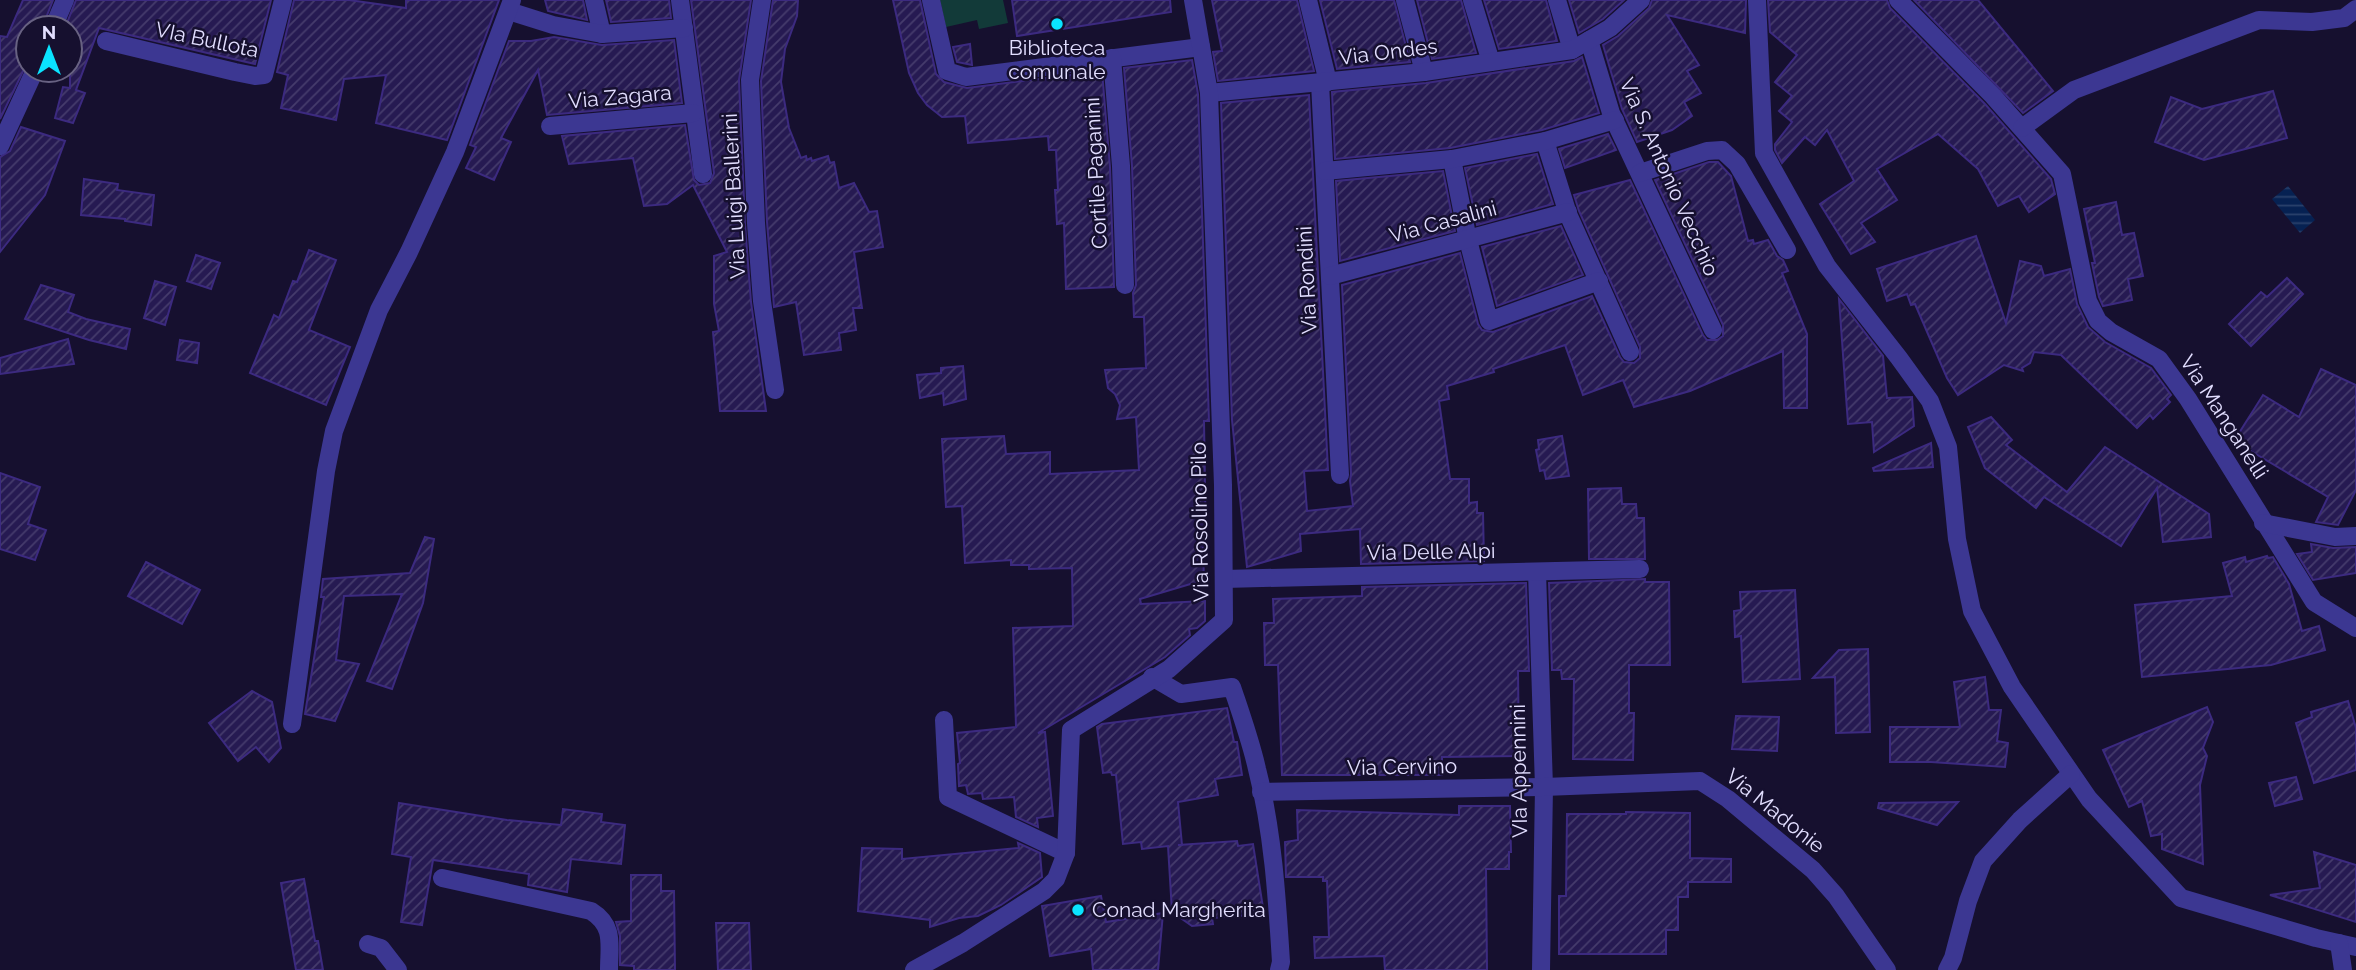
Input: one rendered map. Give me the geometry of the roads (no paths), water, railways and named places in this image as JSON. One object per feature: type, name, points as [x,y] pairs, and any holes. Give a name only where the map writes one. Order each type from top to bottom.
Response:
[{"type":"street","name":"VIa Bullota","points":[[106,41],[235,72],[264,75],[283,0]]},
{"type":"street","points":[[594,0],[602,34]]},
{"type":"street","points":[[680,0],[703,174]]},
{"type":"street","name":"Via Luigi Ballerini","points":[[762,0],[750,80],[762,301],[775,390]]},
{"type":"street","points":[[931,0],[947,71],[966,77],[1201,47]]},
{"type":"street","name":"Via Rosolino Pilo","points":[[914,970],[956,948],[1044,891],[1056,879],[1066,853],[1071,730],[1169,668],[1224,620],[1209,93],[1193,0]]},
{"type":"street","name":"Via Rondini","points":[[1308,0],[1324,83],[1325,171],[1340,475]]},
{"type":"street","points":[[1405,0],[1423,72]]},
{"type":"street","points":[[1472,0],[1491,62]]},
{"type":"street","points":[[1557,0],[1572,50],[1611,28],[1641,0]]},
{"type":"street","points":[[1757,0],[1764,153],[1826,266],[1930,401],[1948,447],[1957,539],[1972,611],[2012,687],[2089,799],[2181,898],[2347,945],[2343,970]]},
{"type":"street","name":"Via Manganelli","points":[[1898,0],[1993,96],[2062,174],[2082,278],[2088,301],[2098,321],[2111,332],[2159,359],[2188,399],[2314,602],[2356,628]]},
{"type":"street","points":[[292,724],[326,471],[334,431],[379,310],[455,152],[511,5],[553,25],[602,34],[684,28]]},
{"type":"street","points":[[2022,128],[2074,90],[2259,20],[2312,22],[2344,18],[2356,9]]},
{"type":"street","name":"Via S. Antonio Vecchio","points":[[1589,40],[1615,120],[1713,330]]},
{"type":"street","name":"Via Ondes","points":[[1209,93],[1423,72],[1572,50]]},
{"type":"street","name":"Cortile Paganini","points":[[1112,58],[1121,166],[1125,285]]},
{"type":"street","points":[[0,146],[29,84]]},
{"type":"street","name":"Via Zagara","points":[[551,126],[693,113]]},
{"type":"street","points":[[1325,171],[1452,159],[1545,141],[1615,120]]},
{"type":"street","points":[[1545,141],[1568,212],[1630,352]]},
{"type":"street","points":[[1640,173],[1697,154],[1722,150],[1737,164],[1787,250]]},
{"type":"street","points":[[1452,159],[1468,240],[1489,321],[1598,281]]},
{"type":"street","name":"Via Casalini","points":[[1330,276],[1568,212]]},
{"type":"street","points":[[2263,523],[2335,537],[2356,536]]},
{"type":"street","name":"Via Delle Alpi","points":[[1224,579],[1640,569]]},
{"type":"street","name":"VIa Appennini","points":[[1537,572],[1544,787],[1541,970]]},
{"type":"street","points":[[1152,677],[1181,694],[1232,687],[1258,770],[1276,880],[1281,961],[1279,970]]},
{"type":"street","points":[[944,720],[948,797],[1066,853]]},
{"type":"street","points":[[1947,970],[1983,861],[2020,820],[2071,774]]},
{"type":"street","name":"Via Madonie","points":[[1544,787],[1700,781],[1728,799],[1813,870],[1836,896],[1887,970]]},
{"type":"street","name":"Via Cervino","points":[[1261,792],[1544,787]]},
{"type":"street","points":[[442,878],[591,911],[602,918],[609,931],[609,970]]},
{"type":"street","points":[[368,944],[381,948],[398,970]]},
{"type":"water","points":[[2288,186],[2315,220],[2300,233],[2272,199]]},
{"type":"place","name":"Biblioteca comunale","points":[[1057,24]]},
{"type":"place","name":"Conad Margherita","points":[[1078,910]]}]
